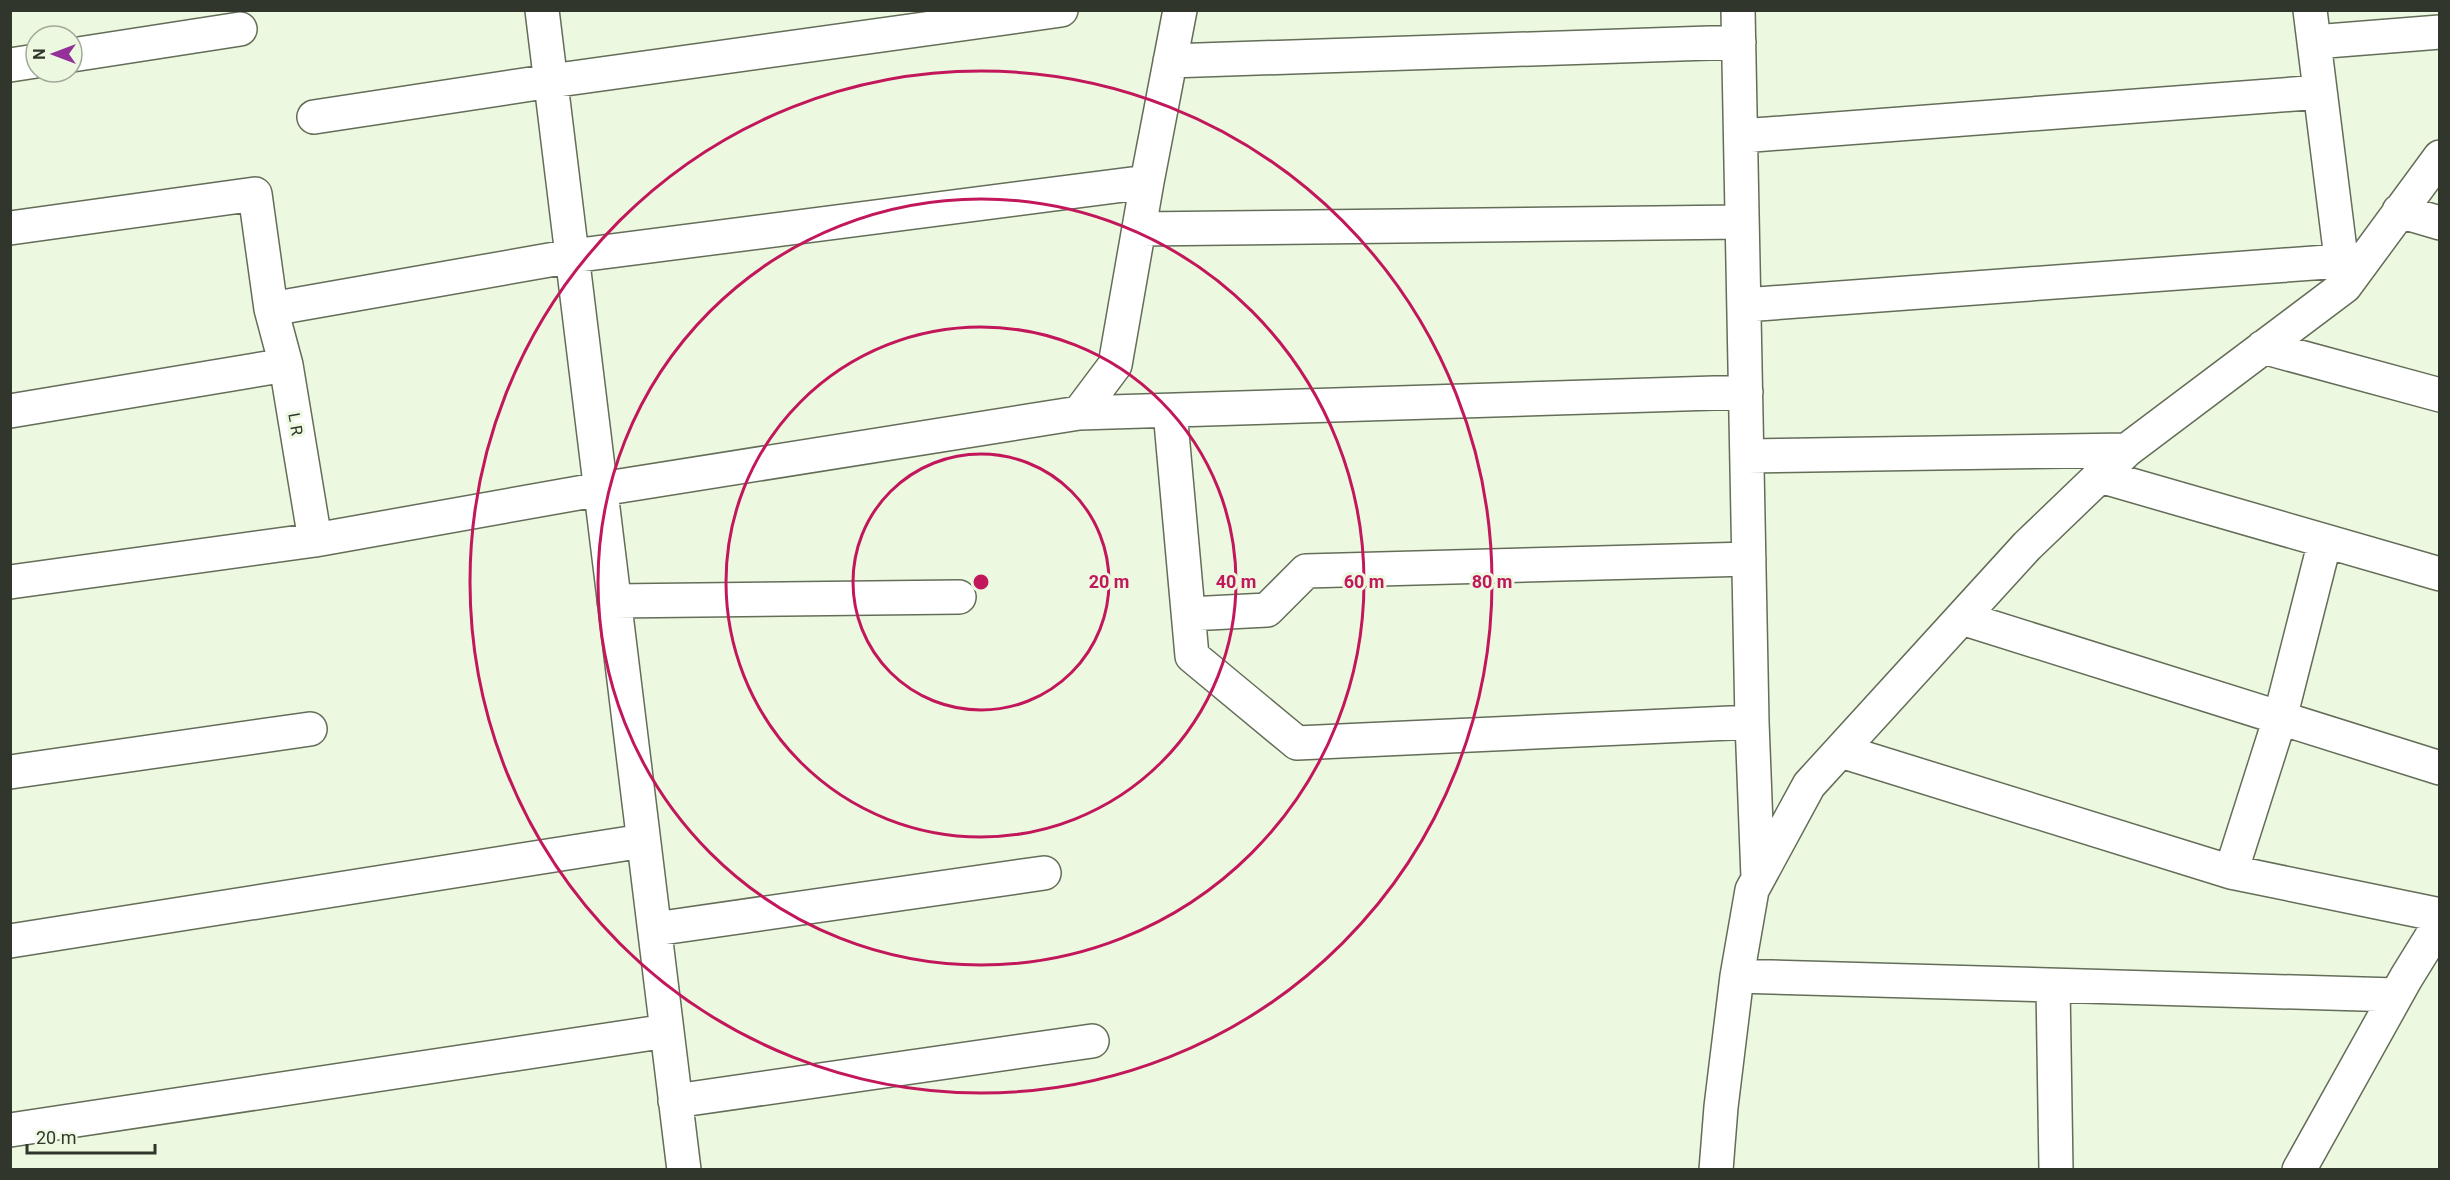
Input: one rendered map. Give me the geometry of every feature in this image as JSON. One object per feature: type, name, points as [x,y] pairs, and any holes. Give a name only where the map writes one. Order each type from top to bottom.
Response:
[{"type":"street","points":[[542,10],[684,1170]]},
{"type":"street","points":[[314,117],[551,81],[1061,10]]},
{"type":"street","points":[[1079,413],[1115,365],[1180,10]]},
{"type":"street","points":[[1170,61],[1739,26],[1752,722],[1758,879]]},
{"type":"street","points":[[2343,273],[2312,26],[2439,32]]},
{"type":"street","points":[[84,53],[240,29]]},
{"type":"street","points":[[1741,136],[2320,92]]},
{"type":"street","points":[[1716,1170],[1721,1107],[1737,976],[1752,890],[1809,785],[2027,546],[2127,450],[2263,347],[2343,273],[2399,211],[2439,157]]},
{"type":"street","points":[[271,309],[572,256],[1147,182]]},
{"type":"street","name":"L R","points":[[10,228],[255,194],[271,309],[286,365],[315,540]]},
{"type":"street","points":[[2399,211],[2439,223]]},
{"type":"street","points":[[1139,229],[1742,222]]},
{"type":"street","points":[[1744,305],[2343,273]]},
{"type":"street","points":[[2263,347],[2439,395]]},
{"type":"street","points":[[10,411],[286,365]]},
{"type":"street","points":[[10,582],[315,540],[601,489],[1079,413],[1746,392]]},
{"type":"street","points":[[1170,411],[1192,656],[1297,743],[1752,722]]},
{"type":"street","points":[[1747,456],[2127,450]]},
{"type":"street","points":[[2100,476],[2439,574]]},
{"type":"street","points":[[2231,872],[2280,718],[2325,541]]},
{"type":"street","points":[[1189,614],[1267,610],[1306,571],[1749,559]]},
{"type":"street","points":[[615,601],[959,597]]},
{"type":"street","points":[[1962,618],[2439,768]]},
{"type":"street","points":[[10,772],[310,729]]},
{"type":"street","points":[[1840,751],[2231,872],[2439,915]]},
{"type":"street","points":[[10,940],[644,840]]},
{"type":"street","points":[[655,929],[1044,873]]},
{"type":"street","points":[[2299,1170],[2396,995],[2439,923]]},
{"type":"street","points":[[1737,976],[2396,995]]},
{"type":"street","points":[[2053,986],[2056,1170]]},
{"type":"street","points":[[10,1130],[667,1031]]},
{"type":"street","points":[[675,1101],[1092,1041]]}]
